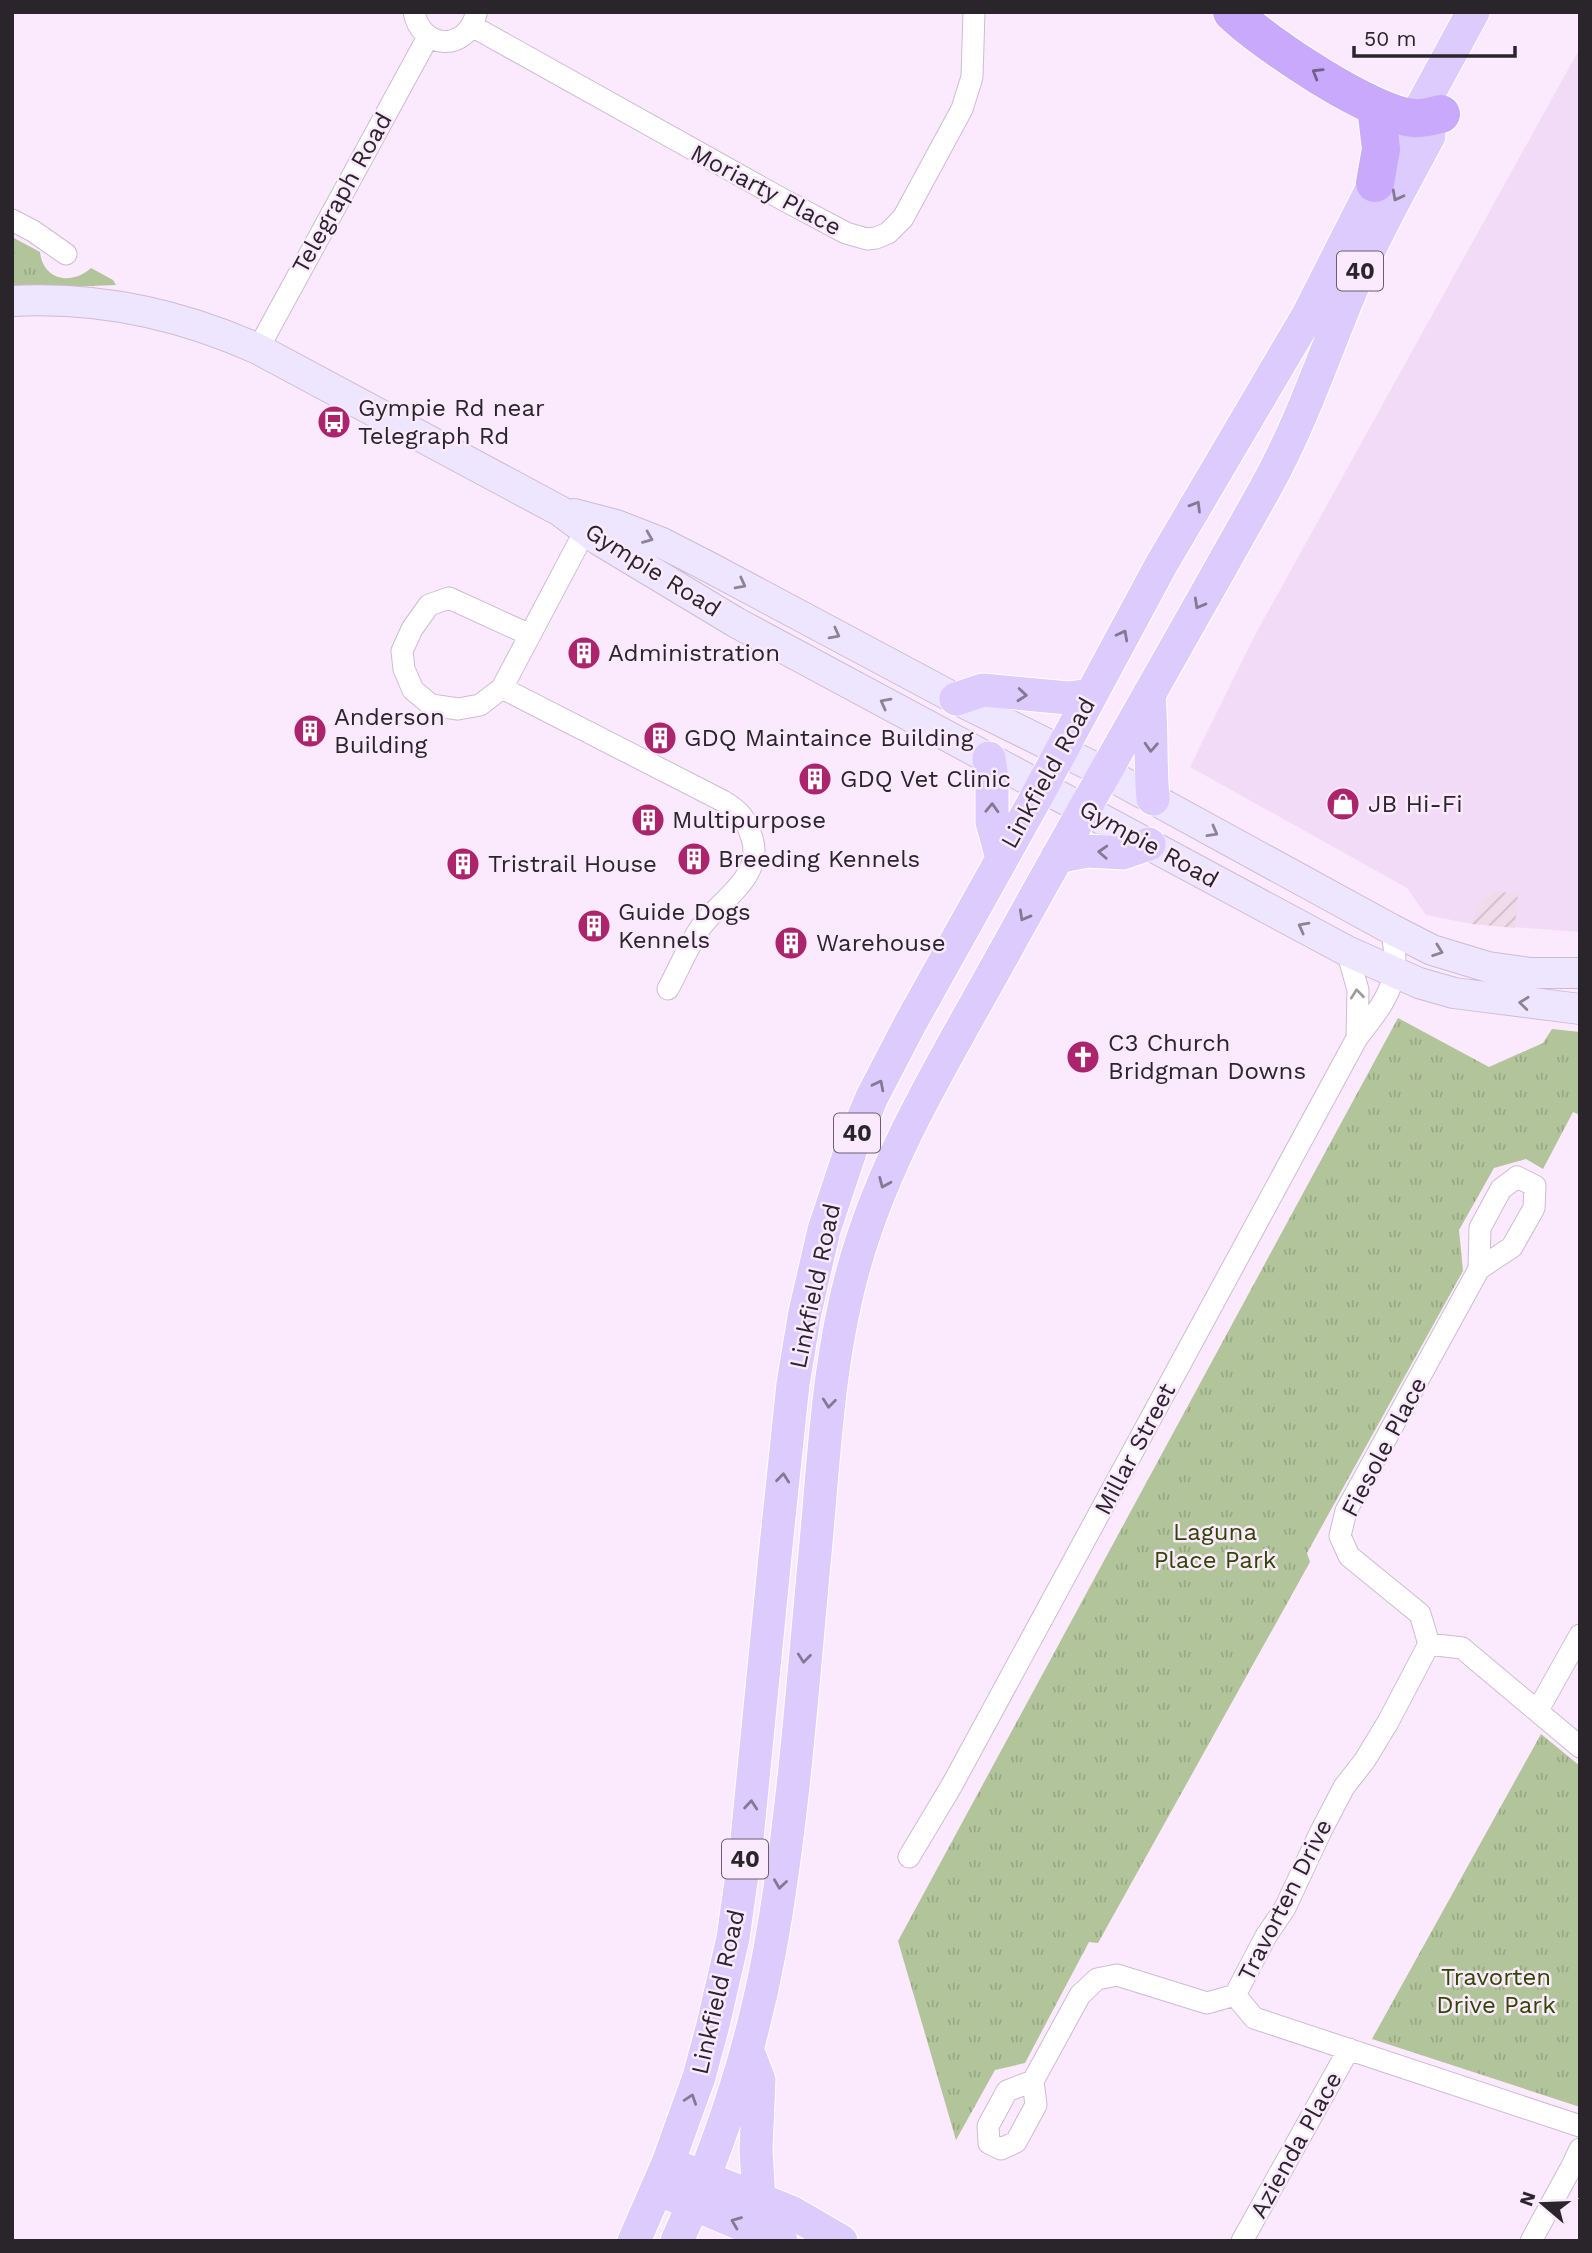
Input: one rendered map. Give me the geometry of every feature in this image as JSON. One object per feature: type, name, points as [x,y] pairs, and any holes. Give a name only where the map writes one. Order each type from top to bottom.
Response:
[{"type":"highway","points":[[1232,12],[1245,25],[1285,54],[1376,107],[1428,116]]},
{"type":"highway","points":[[1375,183],[1381,149],[1376,107]]},
{"type":"main road","name":"Linkfield Road","points":[[677,2241],[698,2190],[747,2049],[770,1948],[780,1885],[832,1374],[850,1284],[869,1220],[897,1150],[1057,856],[1280,460],[1354,282],[1388,212],[1473,12]]},
{"type":"main road","name":"Linkfield Road","points":[[634,2241],[663,2176],[699,2077],[713,2025],[742,1885],[793,1384],[804,1312],[834,1196],[873,1097],[911,1023],[1062,751],[1161,565],[1308,315],[1375,183],[1398,150],[1428,116],[1494,12]]},
{"type":"main road","name":"Gympie Road","points":[[12,301],[71,302],[146,311],[200,326],[258,349],[560,511],[599,540],[737,622],[1347,951],[1394,973],[1454,993],[1580,1009]]},
{"type":"main road","name":"Gympie Road","points":[[560,511],[616,525],[662,543],[956,699],[1104,772],[1432,950],[1488,967],[1530,973],[1580,973]]},
{"type":"main road","points":[[956,699],[983,690],[1068,698],[1091,695]]},
{"type":"main road","points":[[1149,694],[1153,799]]},
{"type":"main road","points":[[989,758],[992,822],[1002,858]]},
{"type":"main road","points":[[1057,856],[1087,851],[1123,853],[1149,844]]},
{"type":"main road","points":[[747,2049],[759,2080],[756,2150],[759,2199]]},
{"type":"main road","points":[[663,2176],[698,2190],[779,2240]]},
{"type":"main road","points":[[698,2190],[759,2199],[791,2212],[841,2241]]},
{"type":"street","points":[[414,12],[416,22],[428,37],[437,41],[457,40],[466,34],[474,19]]},
{"type":"street","name":"Moriarty Place","points":[[474,19],[825,222],[846,233],[867,239],[887,233],[903,218],[962,109],[972,77],[974,12]]},
{"type":"street","name":"Telegraph Road","points":[[258,349],[428,37]]},
{"type":"street","points":[[12,220],[66,254]]},
{"type":"street","points":[[530,635],[449,598],[429,605],[412,629],[402,651],[404,669],[413,690],[431,705],[458,709],[480,705],[502,688],[530,635],[586,529]]},
{"type":"street","points":[[502,688],[723,801],[740,812],[747,823],[754,844],[752,864],[742,883],[700,929],[668,989]]},
{"type":"street","name":"Millar Street","points":[[909,1857],[952,1785],[1357,1038],[1387,997],[1394,973],[1396,951],[1391,929]]},
{"type":"street","name":"Millar Street","points":[[1347,951],[1358,990],[1357,1038]]},
{"type":"street","name":"Fiesole Place","points":[[1429,1644],[1420,1614],[1349,1556],[1340,1536],[1346,1511],[1479,1269]]},
{"type":"street","points":[[1538,1710],[1580,1635]]},
{"type":"street","points":[[1429,1644],[1462,1648],[1580,1747]]},
{"type":"street","name":"Travorten Drive","points":[[1429,1644],[1388,1722],[1365,1760],[1344,1787],[1285,1908],[1266,1936],[1235,1995],[1254,2018],[1580,2126]]},
{"type":"street","points":[[1033,2081],[1080,1995],[1097,1979],[1116,1975],[1207,2003],[1235,1995]]},
{"type":"street","name":"Azienda Place","points":[[1242,2241],[1349,2049]]},
{"type":"street","points":[[1531,2241],[1580,2149]]},
{"type":"shaded area","points":[[1580,48],[1580,932],[1472,924],[1426,915],[1407,888],[1190,767],[1255,635]]},
{"type":"shaded area","points":[[1493,892],[1518,893],[1515,928],[1472,924],[1477,907]]},
{"type":"green space","points":[[12,237],[40,252],[46,269],[52,274],[75,277],[91,268],[113,280],[116,285],[12,289]]},
{"type":"green space","name":"Laguna Place Park","points":[[1398,1018],[1489,1067],[1543,1043],[1552,1029],[1580,1032],[1580,1115],[1573,1112],[1543,1169],[1526,1159],[1494,1168],[1459,1230],[1463,1271],[1307,1553],[1310,1562],[1098,1943],[1089,1942],[1025,2063],[995,2070],[956,2140],[898,1941]]},
{"type":"green space","name":"Travorten Drive Park","points":[[1541,1734],[1580,1766],[1580,2107],[1372,2039]]},
{"type":"place","name":"Gympie Rd near Telegraph Rd","points":[[334,422]]},
{"type":"place","name":"Administration","points":[[584,653]]},
{"type":"place","name":"Anderson Building","points":[[310,731]]},
{"type":"place","name":"GDQ Maintaince Building","points":[[660,738]]},
{"type":"place","name":"GDQ Vet Clinic","points":[[815,779]]},
{"type":"place","name":"JB Hi-Fi","points":[[1343,804]]},
{"type":"place","name":"Multipurpose","points":[[648,820]]},
{"type":"place","name":"Breeding Kennels","points":[[694,859]]},
{"type":"place","name":"Tristrail House","points":[[463,864]]},
{"type":"place","name":"Guide Dogs Kennels","points":[[594,926]]},
{"type":"place","name":"Warehouse","points":[[791,943]]},
{"type":"place","name":"C3 Church Bridgman Downs","points":[[1083,1057]]}]
